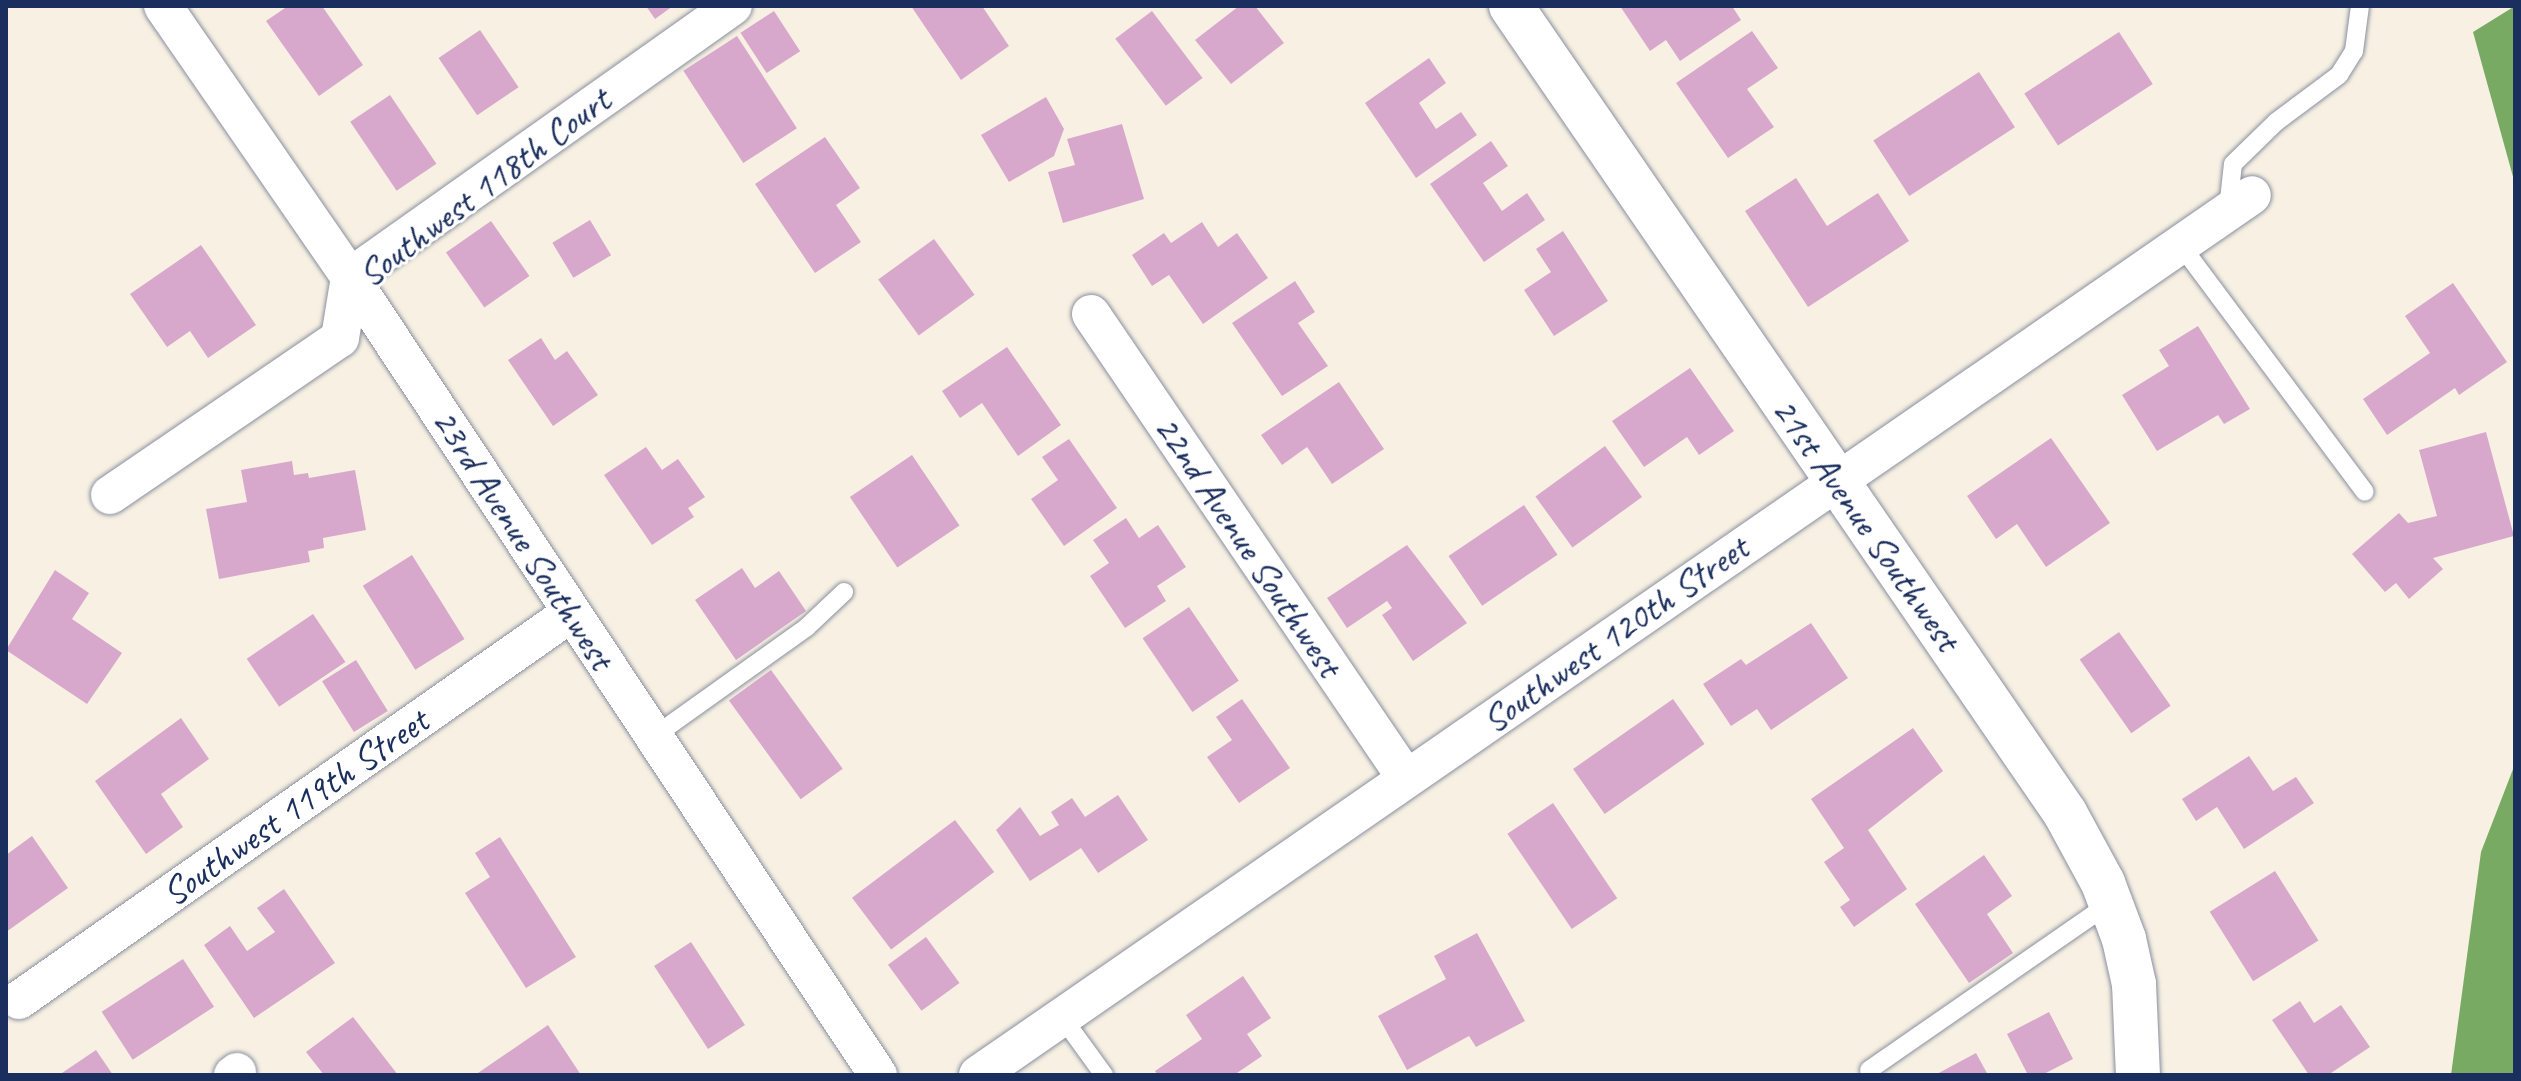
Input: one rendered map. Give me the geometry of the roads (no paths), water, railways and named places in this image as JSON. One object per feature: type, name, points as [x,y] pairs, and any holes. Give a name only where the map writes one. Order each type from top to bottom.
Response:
[{"type":"street","name":"23rd Avenue Southwest","points":[[163,6],[350,277],[878,1075]]},
{"type":"street","name":"Southwest 118th Court","points":[[110,495],[340,338],[350,277],[733,6]]},
{"type":"street","name":"21st Avenue Southwest","points":[[1511,6],[2065,813],[2110,903],[2134,984],[2138,1075]]},
{"type":"street","name":"Southwest 120th Street","points":[[978,1075],[2240,203]]},
{"type":"street","name":"22nd Avenue Southwest","points":[[1091,314],[1406,778]]},
{"type":"street","name":"Southwest 119th Street","points":[[19,1000],[571,613]]},
{"type":"lane","points":[[2240,203],[2233,164],[2276,122],[2339,75],[2354,51],[2360,6]]},
{"type":"lane","points":[[2180,244],[2365,492]]},
{"type":"lane","points":[[653,737],[807,627],[844,592]]},
{"type":"lane","points":[[1869,1070],[2110,903]]},
{"type":"lane","points":[[1062,1017],[1104,1075]]}]
